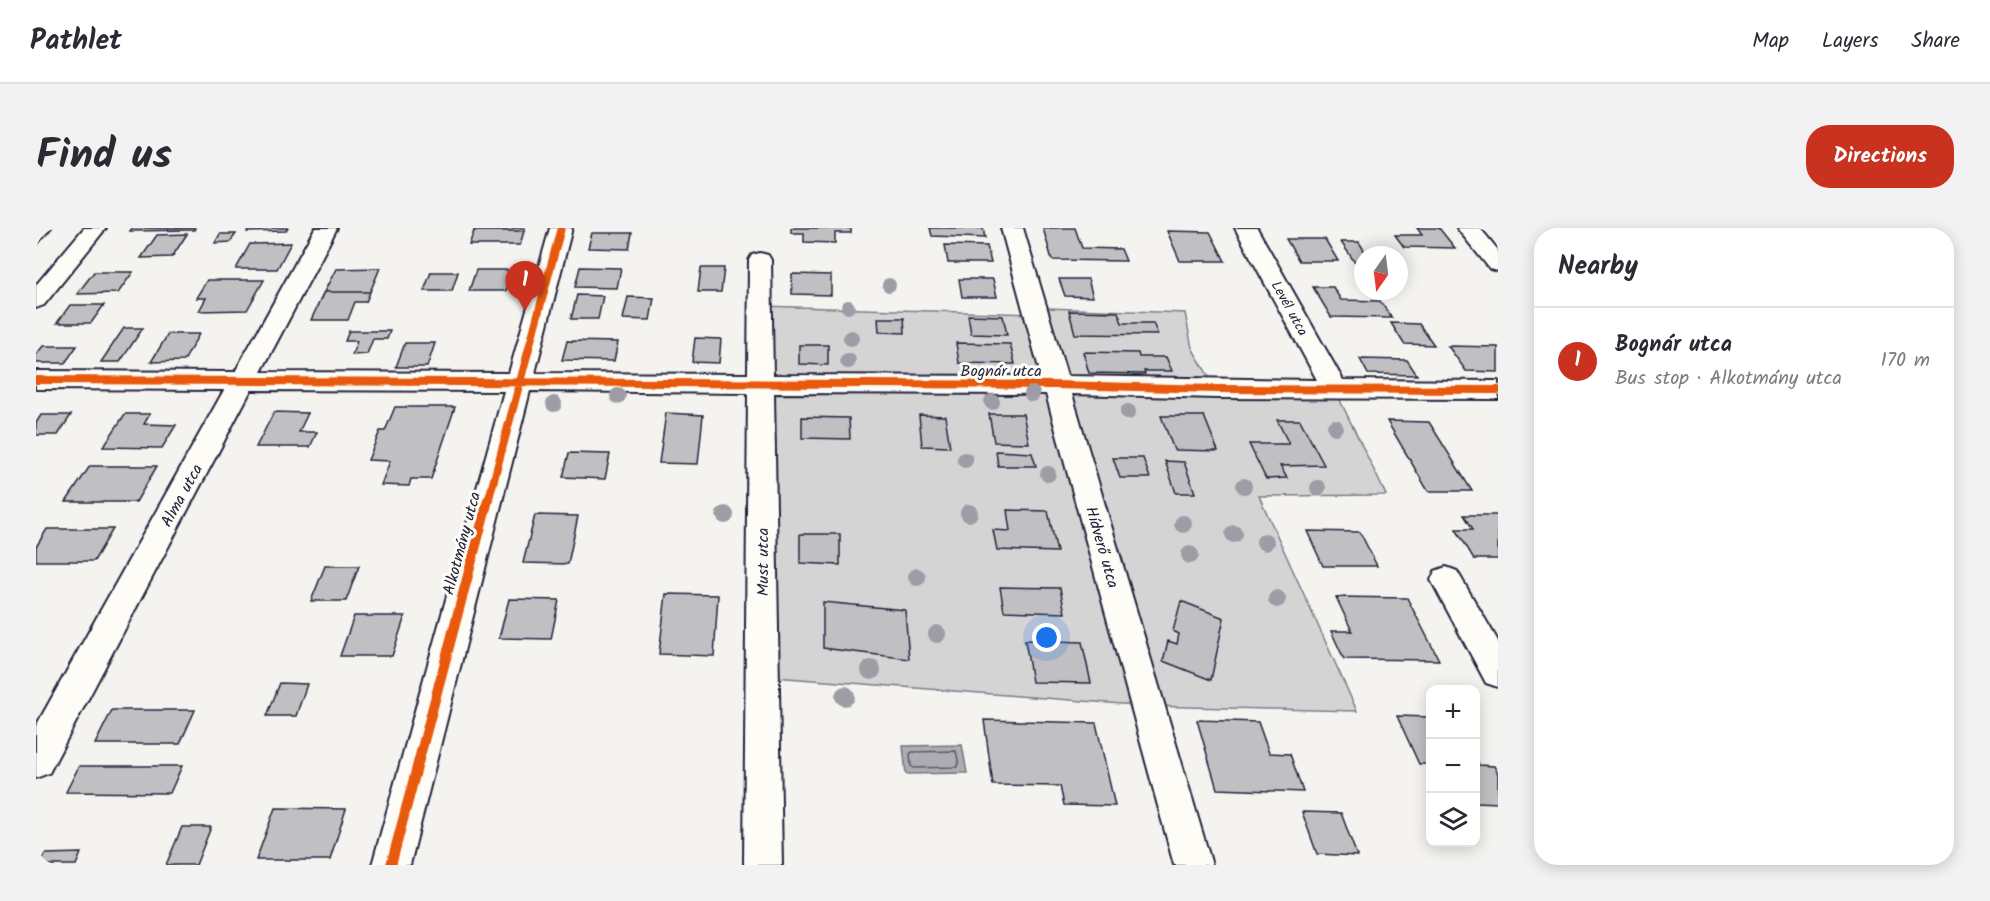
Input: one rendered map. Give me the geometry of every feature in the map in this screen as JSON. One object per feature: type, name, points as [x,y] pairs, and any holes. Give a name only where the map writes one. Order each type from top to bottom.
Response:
[{"type":"street","points":[[36,300],[95,228]]},
{"type":"street","name":"Alma utca","points":[[36,762],[326,228]]},
{"type":"street","name":"Alkotmány utca","points":[[391,865],[561,228]]},
{"type":"street","name":"Hídverő utca","points":[[1012,228],[1193,865]]},
{"type":"street","name":"Levél utca","points":[[1246,228],[1334,388]]},
{"type":"street","points":[[1468,228],[1498,264]]},
{"type":"street","name":"Must utca","points":[[760,260],[763,865]]},
{"type":"street","name":"Bognár utca","points":[[36,380],[1056,385],[1216,389],[1498,390]]},
{"type":"street","points":[[1446,580],[1498,672]]},
{"type":"shaded area","points":[[760,306],[1036,314],[1046,311],[1047,308],[1185,313],[1192,348],[1216,389],[1334,388],[1386,495],[1259,496],[1357,711],[1148,706],[762,676]]},
{"type":"water","points":[[962,745],[967,773],[906,774],[903,746]]},
{"type":"building","points":[[36,228],[52,228],[36,247]]},
{"type":"building","points":[[132,228],[195,228],[194,230],[130,231]]},
{"type":"building","points":[[249,228],[288,228],[286,231],[247,232]]},
{"type":"building","points":[[475,228],[525,228],[524,231],[474,231]]},
{"type":"building","points":[[791,228],[851,228],[851,233],[835,233],[835,243],[804,242],[804,233],[791,233]]},
{"type":"building","points":[[930,228],[983,228],[985,238],[932,236]]},
{"type":"building","points":[[1043,228],[1075,228],[1082,248],[1121,249],[1126,261],[1052,260]]},
{"type":"building","points":[[1417,228],[1439,228],[1455,248],[1408,247],[1403,246],[1395,235],[1422,235]]},
{"type":"building","points":[[474,231],[524,231],[520,245],[469,245]]},
{"type":"building","points":[[1167,231],[1210,232],[1225,261],[1180,261]]},
{"type":"building","points":[[592,233],[632,233],[629,249],[588,248]]},
{"type":"building","points":[[187,234],[172,257],[141,258],[157,235]]},
{"type":"building","points":[[220,234],[236,234],[230,242],[215,243]]},
{"type":"building","points":[[1286,239],[1325,239],[1338,261],[1299,261]]},
{"type":"building","points":[[1341,242],[1359,242],[1361,246],[1354,246],[1354,261]]},
{"type":"building","points":[[291,243],[277,269],[236,269],[250,244]]},
{"type":"building","points":[[945,245],[987,246],[991,263],[948,263]]},
{"type":"building","points":[[580,267],[621,268],[617,288],[575,287]]},
{"type":"building","points":[[380,268],[370,292],[324,292],[336,269]]},
{"type":"building","points":[[701,268],[724,268],[721,292],[698,292]]},
{"type":"building","points":[[476,270],[512,270],[506,291],[469,291]]},
{"type":"building","points":[[94,272],[133,272],[118,293],[77,294]]},
{"type":"building","points":[[431,272],[458,272],[452,291],[424,291]]},
{"type":"building","points":[[792,274],[831,275],[831,295],[792,294]]},
{"type":"building","points":[[959,279],[993,279],[997,297],[962,297]]},
{"type":"building","points":[[1059,279],[1088,279],[1093,297],[1065,296]]},
{"type":"building","points":[[207,280],[264,280],[247,310],[199,311],[206,298],[196,298]]},
{"type":"building","points":[[1313,287],[1333,287],[1341,300],[1380,301],[1392,318],[1331,317]]},
{"type":"building","points":[[324,292],[370,292],[366,302],[355,302],[348,320],[311,320]]},
{"type":"building","points":[[577,295],[603,296],[598,319],[571,319]]},
{"type":"building","points":[[628,297],[654,298],[650,320],[623,319]]},
{"type":"building","points":[[70,305],[104,305],[91,323],[57,323]]},
{"type":"building","points":[[1069,311],[1118,312],[1122,323],[1153,323],[1158,335],[1075,334]]},
{"type":"building","points":[[968,315],[1003,316],[1007,335],[971,334]]},
{"type":"building","points":[[878,318],[904,318],[905,333],[879,332]]},
{"type":"building","points":[[1391,323],[1419,324],[1434,345],[1404,344]]},
{"type":"building","points":[[124,328],[143,328],[120,362],[101,362]]},
{"type":"building","points":[[349,331],[390,331],[387,339],[373,339],[367,354],[352,355],[357,341],[345,341]]},
{"type":"building","points":[[168,334],[199,334],[184,361],[151,362]]},
{"type":"building","points":[[695,338],[721,339],[719,363],[692,362]]},
{"type":"building","points":[[567,341],[618,342],[614,361],[562,360]]},
{"type":"building","points":[[405,343],[435,343],[427,367],[396,367]]},
{"type":"building","points":[[956,343],[1010,344],[1015,364],[959,363]]},
{"type":"building","points":[[799,345],[828,345],[828,365],[799,364]]},
{"type":"building","points":[[43,346],[77,346],[65,363],[36,363],[36,355]]},
{"type":"building","points":[[1448,346],[1498,347],[1498,372],[1466,371]]},
{"type":"building","points":[[1083,352],[1138,353],[1139,357],[1166,357],[1172,371],[1144,371],[1145,374],[1089,373]]},
{"type":"building","points":[[1360,359],[1407,360],[1417,375],[1368,374]]},
{"type":"building","points":[[395,407],[455,407],[431,479],[411,479],[409,486],[381,485],[390,461],[368,460],[380,431],[385,431]]},
{"type":"building","points":[[274,412],[308,413],[299,432],[317,432],[310,447],[256,447]]},
{"type":"building","points":[[666,413],[703,415],[698,464],[659,463]]},
{"type":"building","points":[[125,414],[150,414],[144,424],[176,425],[162,448],[103,447]]},
{"type":"building","points":[[989,414],[1023,414],[1029,443],[994,442]]},
{"type":"building","points":[[41,415],[71,415],[58,435],[36,435],[36,423]]},
{"type":"building","points":[[919,415],[945,416],[950,447],[922,446]]},
{"type":"building","points":[[1161,416],[1204,416],[1218,451],[1174,450]]},
{"type":"building","points":[[802,417],[849,418],[850,439],[802,438]]},
{"type":"building","points":[[1277,420],[1300,420],[1324,465],[1280,466],[1287,478],[1266,479],[1249,444],[1289,444]]},
{"type":"building","points":[[1387,421],[1429,422],[1472,491],[1428,491]]},
{"type":"building","points":[[996,451],[1032,453],[1036,466],[998,466]]},
{"type":"building","points":[[569,453],[610,454],[605,479],[563,477]]},
{"type":"building","points":[[1113,458],[1143,458],[1150,478],[1120,478]]},
{"type":"building","points":[[1165,461],[1184,462],[1195,493],[1176,493]]},
{"type":"building","points":[[90,466],[157,466],[136,502],[66,502]]},
{"type":"building","points":[[1007,510],[1048,511],[1057,552],[997,550],[993,530],[1010,531]]},
{"type":"building","points":[[535,515],[578,516],[568,564],[523,563]]},
{"type":"building","points":[[1464,515],[1498,515],[1498,559],[1474,559],[1456,529],[1473,529]]},
{"type":"building","points":[[47,529],[113,529],[94,561],[36,561],[36,547]]},
{"type":"building","points":[[1307,531],[1360,532],[1377,566],[1323,566]]},
{"type":"building","points":[[800,534],[840,534],[840,565],[800,563]]},
{"type":"building","points":[[325,566],[359,566],[346,601],[311,601]]},
{"type":"building","points":[[1000,587],[1060,588],[1065,613],[1004,611]]},
{"type":"building","points":[[666,594],[718,595],[714,656],[659,654]]},
{"type":"building","points":[[1336,597],[1407,598],[1439,660],[1344,659],[1331,631],[1352,631]]},
{"type":"building","points":[[509,599],[559,600],[551,639],[499,638]]},
{"type":"building","points":[[1181,601],[1224,618],[1211,680],[1163,661],[1168,641],[1177,644],[1179,634],[1173,631]]},
{"type":"building","points":[[823,602],[905,610],[909,659],[823,648]]},
{"type":"building","points":[[354,616],[405,616],[392,656],[340,656]]},
{"type":"building","points":[[1025,640],[1082,642],[1091,683],[1032,682]]},
{"type":"building","points":[[280,683],[307,684],[296,716],[267,716]]},
{"type":"building","points":[[112,710],[195,710],[180,744],[95,744]]},
{"type":"building","points":[[1397,716],[1426,717],[1426,764],[1419,764]]},
{"type":"building","points":[[984,720],[1096,723],[1115,806],[1064,805],[1060,786],[993,785]]},
{"type":"building","points":[[1197,720],[1258,722],[1269,753],[1290,754],[1303,792],[1217,789]]},
{"type":"building","points":[[1480,765],[1494,766],[1498,774],[1498,803],[1480,802]]},
{"type":"building","points":[[79,766],[182,766],[170,793],[66,792]]},
{"type":"building","points":[[275,808],[346,809],[330,860],[256,860]]},
{"type":"building","points":[[1302,812],[1341,813],[1357,856],[1317,854]]},
{"type":"building","points":[[182,827],[211,827],[196,865],[166,865]]},
{"type":"building","points":[[81,853],[76,865],[39,865],[45,854]]},
{"type":"cycle path","points":[[391,865],[561,228]]},
{"type":"cycle path","points":[[36,380],[1056,385],[1216,389],[1498,390]]},
{"type":"place","name":"Bognár utca","points":[[525,311]]}]
